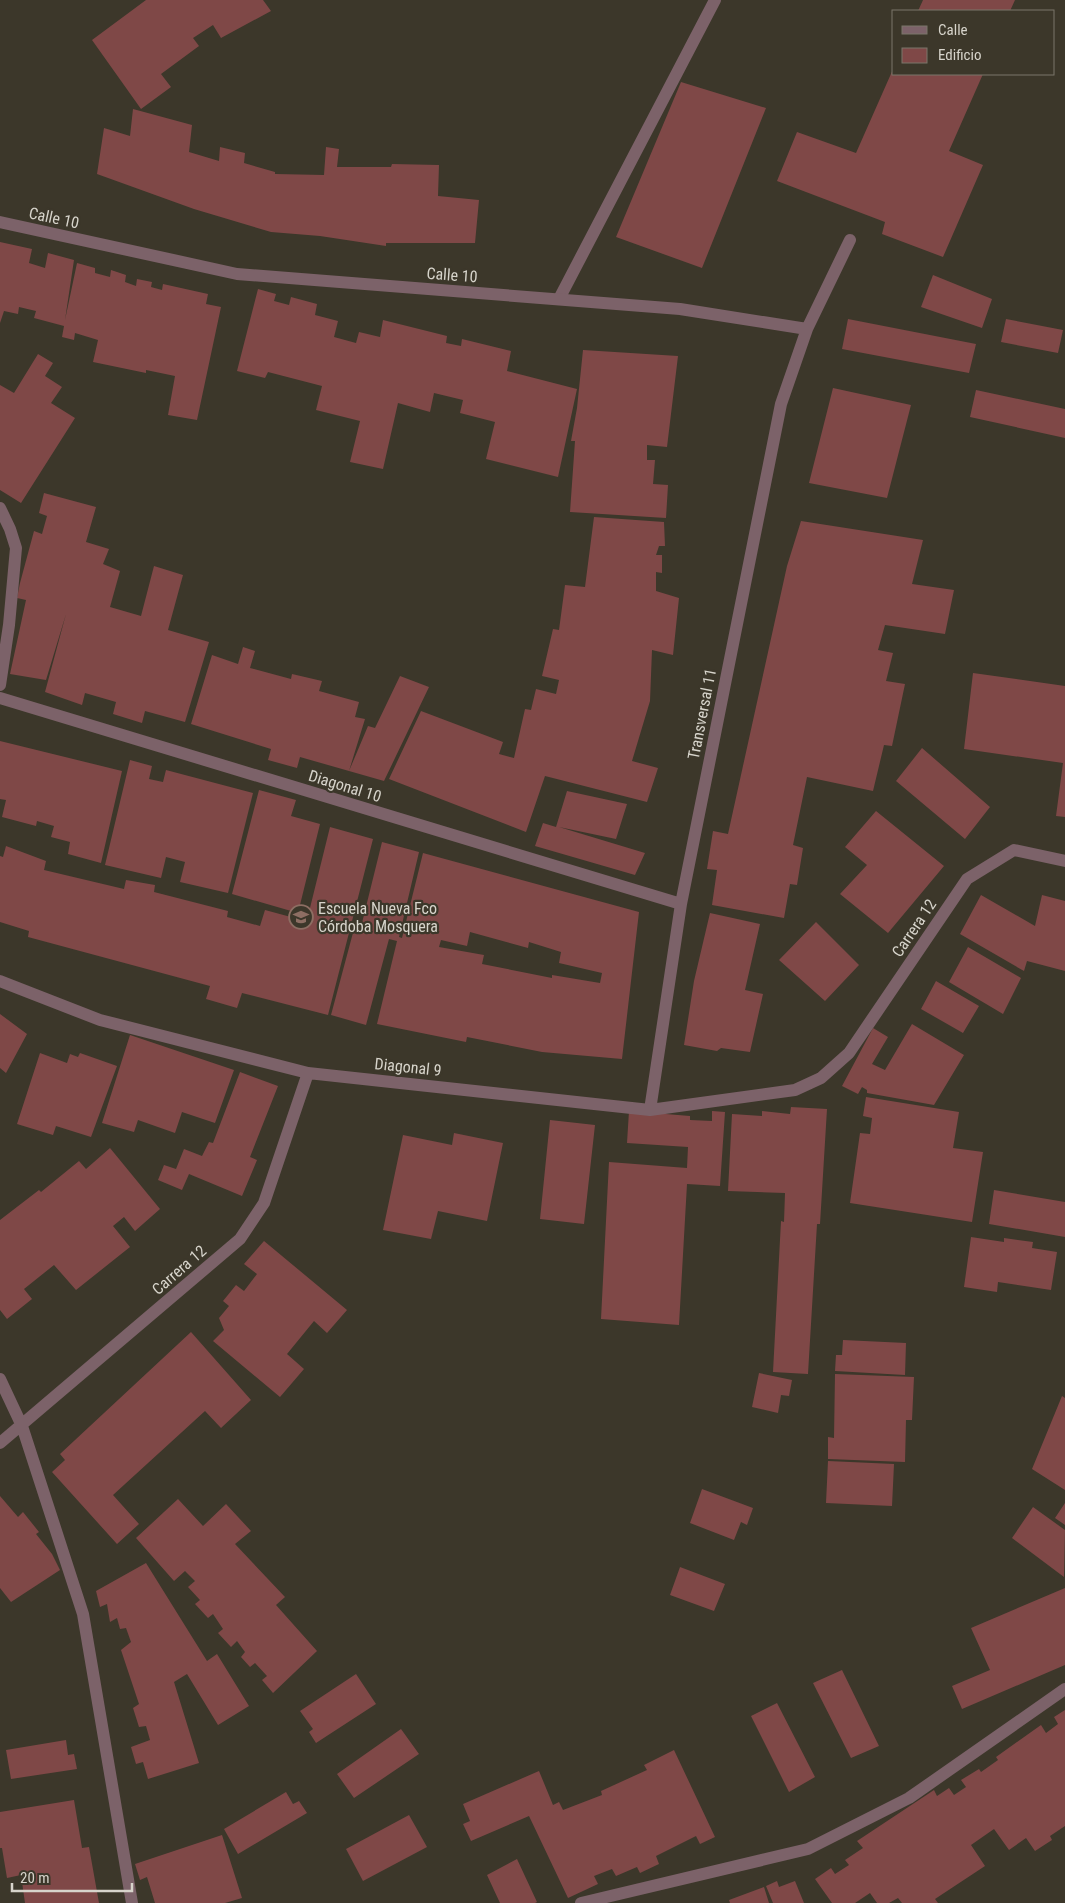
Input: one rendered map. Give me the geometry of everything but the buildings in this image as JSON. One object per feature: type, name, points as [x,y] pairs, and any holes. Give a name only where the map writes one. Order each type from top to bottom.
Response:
[{"type":"street","points":[[560,299],[715,0]]},
{"type":"street","name":"Calle 10","points":[[0,222],[237,274],[680,309],[807,329]]},
{"type":"street","points":[[807,329],[850,240]]},
{"type":"street","name":"Transversal 11","points":[[650,1110],[681,904],[781,404],[807,329]]},
{"type":"street","points":[[0,508],[16,548],[9,625],[0,685]]},
{"type":"street","name":"Diagonal 10","points":[[0,698],[681,904]]},
{"type":"street","name":"Carrera 12","points":[[821,1078],[849,1054],[967,879],[1014,850],[1065,861]]},
{"type":"street","name":"Diagonal 9","points":[[0,981],[100,1020],[308,1073],[650,1110],[795,1090],[821,1078]]},
{"type":"street","name":"Carrera 12","points":[[0,1443],[240,1239],[264,1204],[308,1073]]},
{"type":"street","points":[[0,1379],[22,1426],[82,1614],[132,1903]]},
{"type":"street","points":[[581,1903],[808,1848],[909,1798],[1065,1689]]},
{"type":"place","name":"Escuela Nueva Fco Córdoba Mosquera","points":[[301,917]]}]
